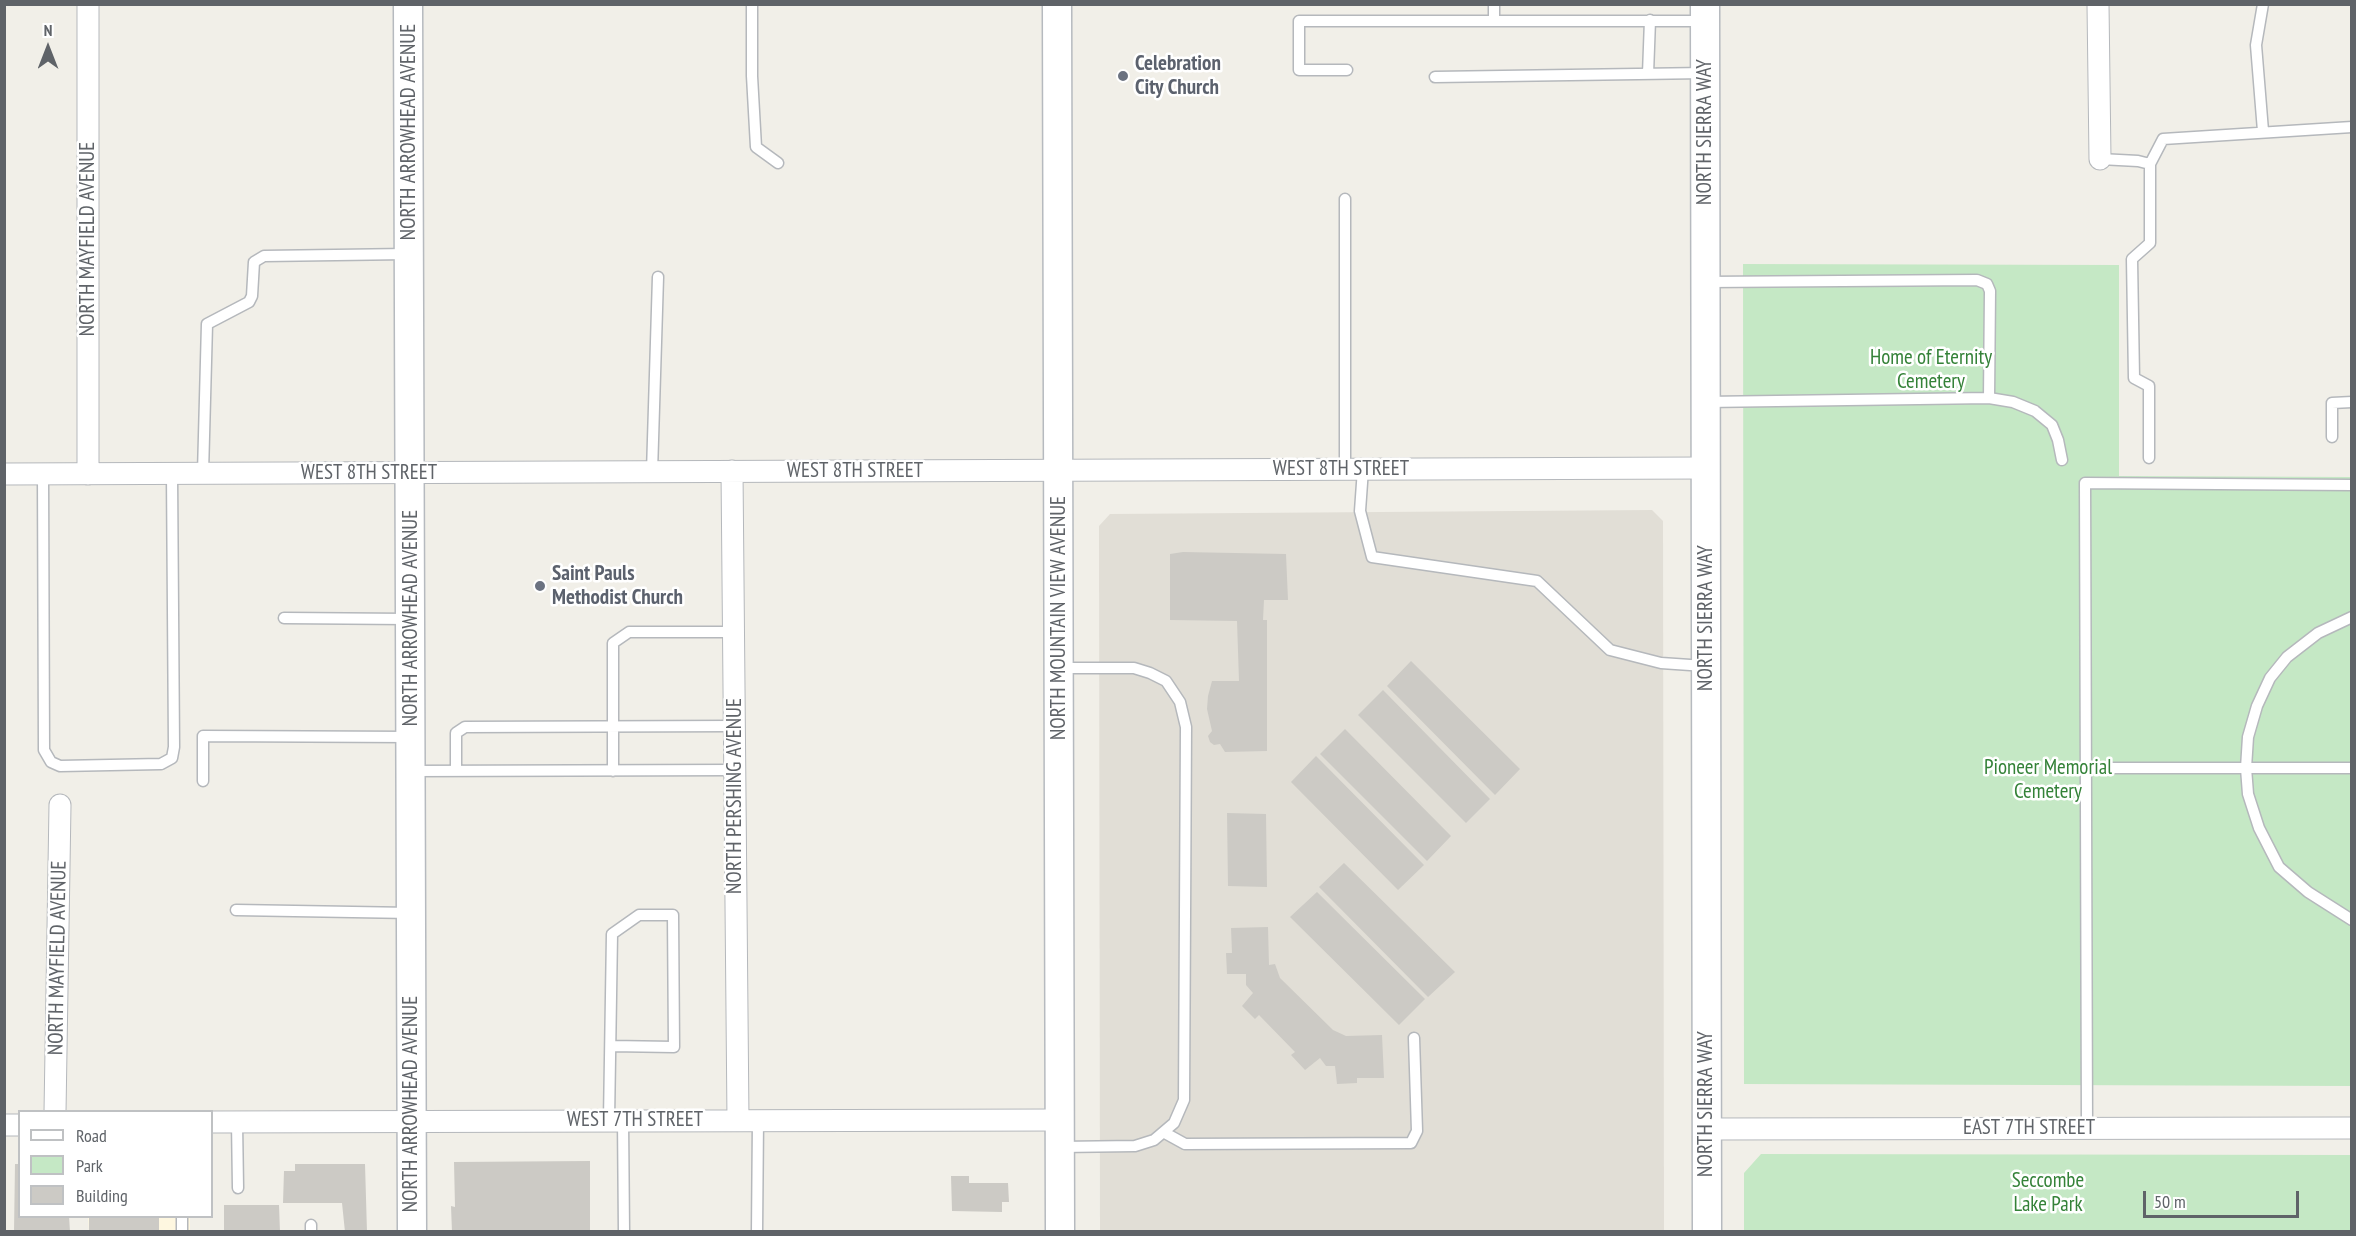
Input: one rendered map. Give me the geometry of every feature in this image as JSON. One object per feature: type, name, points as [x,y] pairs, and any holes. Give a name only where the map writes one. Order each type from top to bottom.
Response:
[{"type":"street","name":"NORTH MAYFIELD AVENUE","points":[[88,4],[88,474]]},
{"type":"street","name":"NORTH ARROWHEAD AVENUE","points":[[408,4],[412,1232]]},
{"type":"street","name":"NORTH MOUNTAIN VIEW AVENUE","points":[[1057,4],[1060,1232]]},
{"type":"street","points":[[2098,4],[2100,159]]},
{"type":"street","name":"NORTH SIERRA WAY","points":[[1705,13],[1707,1232]]},
{"type":"street","name":"WEST 8TH STREET","points":[[4,474],[1706,468]]},
{"type":"street","name":"NORTH PERSHING AVENUE","points":[[732,471],[735,770],[748,1120]]},
{"type":"street","name":"NORTH MAYFIELD AVENUE","points":[[55,1110],[60,805]]},
{"type":"street","name":"WEST 7TH STREET","points":[[213,1122],[748,1120],[1060,1134]]},
{"type":"street","name":"EAST 7TH STREET","points":[[1707,1129],[2352,1128]]},
{"type":"lane","points":[[752,4],[752,76],[756,147],[778,163]]},
{"type":"lane","points":[[1494,4],[1494,21]]},
{"type":"lane","points":[[2263,4],[2256,45],[2263,131]]},
{"type":"lane","points":[[1347,70],[1299,70],[1299,21],[1650,20],[1705,13]]},
{"type":"lane","points":[[1648,74],[1650,20]]},
{"type":"lane","points":[[1435,77],[1705,73]]},
{"type":"lane","points":[[2149,458],[2149,386],[2134,378],[2132,259],[2150,243],[2150,164],[2163,139],[2352,127]]},
{"type":"lane","points":[[2100,159],[2150,164]]},
{"type":"lane","points":[[1345,199],[1354,469],[1360,511],[1372,557],[1537,581],[1610,650],[1661,663],[1706,666]]},
{"type":"lane","points":[[203,473],[207,324],[249,302],[252,296],[254,262],[264,256],[410,254]]},
{"type":"lane","points":[[652,472],[658,278]]},
{"type":"lane","points":[[1706,282],[1977,280],[1987,284],[1990,291],[1989,398]]},
{"type":"lane","points":[[1706,402],[1989,398],[2013,402],[2035,411],[2052,426],[2058,440],[2062,460]]},
{"type":"lane","points":[[2332,437],[2332,403],[2352,402]]},
{"type":"lane","points":[[43,474],[44,750],[51,762],[60,766],[161,764],[172,758],[174,735],[172,474]]},
{"type":"lane","points":[[2087,1128],[2085,483],[2352,485]]},
{"type":"lane","points":[[284,618],[411,619]]},
{"type":"lane","points":[[2352,618],[2318,633],[2287,657],[2270,678],[2248,737],[2246,768],[2248,794],[2259,828],[2279,867],[2308,892],[2352,920]]},
{"type":"lane","points":[[613,771],[613,643],[629,632],[734,632]]},
{"type":"lane","points":[[1059,668],[1134,668],[1167,681],[1180,702],[1186,728],[1184,1100],[1174,1123],[1165,1132],[1154,1140],[1135,1146],[1060,1134]]},
{"type":"lane","points":[[456,771],[456,733],[465,727],[734,726]]},
{"type":"lane","points":[[203,781],[203,736],[411,737]]},
{"type":"lane","points":[[2085,768],[2352,768]]},
{"type":"lane","points":[[411,771],[735,770]]},
{"type":"lane","points":[[236,910],[411,912]]},
{"type":"lane","points":[[611,1046],[674,1047],[673,915],[639,915],[612,934],[611,1046],[624,1232]]},
{"type":"lane","points":[[1165,1132],[1185,1144],[1411,1143],[1417,1131],[1414,1038]]},
{"type":"lane","points":[[748,1120],[757,1232]]},
{"type":"lane","points":[[237,1122],[238,1188]]},
{"type":"shaded area","points":[[1652,510],[1663,521],[1664,1231],[1100,1231],[1099,526],[1110,514]]},
{"type":"shaded area","points":[[88,1218],[190,1218],[190,1231],[89,1231]]},
{"type":"green space","name":"Pioneer Memorial Cemetery","points":[[1743,264],[2119,265],[2119,476],[2351,477],[2351,1086],[1744,1084]]},
{"type":"green space","name":"Seccombe Lake Park","points":[[1761,1154],[2351,1155],[2351,1231],[1744,1231],[1744,1173]]},
{"type":"building","points":[[1183,552],[1286,554],[1288,600],[1264,600],[1263,620],[1267,620],[1267,751],[1225,752],[1220,744],[1214,745],[1210,742],[1208,736],[1212,731],[1207,709],[1212,681],[1239,681],[1237,621],[1170,620],[1170,554]]},
{"type":"building","points":[[1411,661],[1520,769],[1495,795],[1387,686]]},
{"type":"building","points":[[1383,690],[1490,799],[1466,823],[1358,715]]},
{"type":"building","points":[[1345,729],[1451,836],[1427,861],[1320,754]]},
{"type":"building","points":[[1316,756],[1424,865],[1398,890],[1291,782]]},
{"type":"building","points":[[1227,813],[1266,814],[1267,887],[1228,886]]},
{"type":"building","points":[[1344,863],[1455,972],[1428,997],[1319,887]]},
{"type":"building","points":[[1317,892],[1425,999],[1399,1025],[1290,917]]},
{"type":"building","points":[[1268,927],[1269,965],[1275,964],[1280,978],[1333,1030],[1346,1036],[1382,1035],[1384,1078],[1357,1078],[1357,1083],[1337,1084],[1335,1066],[1326,1066],[1320,1058],[1305,1070],[1291,1055],[1295,1052],[1259,1015],[1255,1019],[1242,1006],[1253,993],[1246,985],[1246,974],[1227,974],[1226,953],[1232,953],[1231,928]]},
{"type":"building","points":[[590,1161],[590,1232],[452,1232],[451,1206],[455,1207],[454,1162]]},
{"type":"building","points":[[15,1164],[18,1164],[18,1218],[69,1218],[70,1232],[14,1232]]},
{"type":"building","points":[[295,1164],[365,1164],[367,1232],[345,1232],[342,1203],[283,1203],[284,1171],[295,1171]]},
{"type":"building","points":[[951,1176],[969,1176],[969,1183],[1008,1183],[1009,1202],[1002,1202],[1002,1212],[952,1211]]},
{"type":"building","points":[[224,1205],[279,1205],[280,1232],[224,1232]]},
{"type":"building","points":[[89,1218],[159,1218],[159,1232],[89,1232]]},
{"type":"place","name":"Celebration City Church","points":[[1123,76]]},
{"type":"place","name":"Saint Pauls Methodist Church","points":[[540,586]]},
{"type":"park label","name":"Home of Eternity Cemetery","points":[[1931,370]]}]
